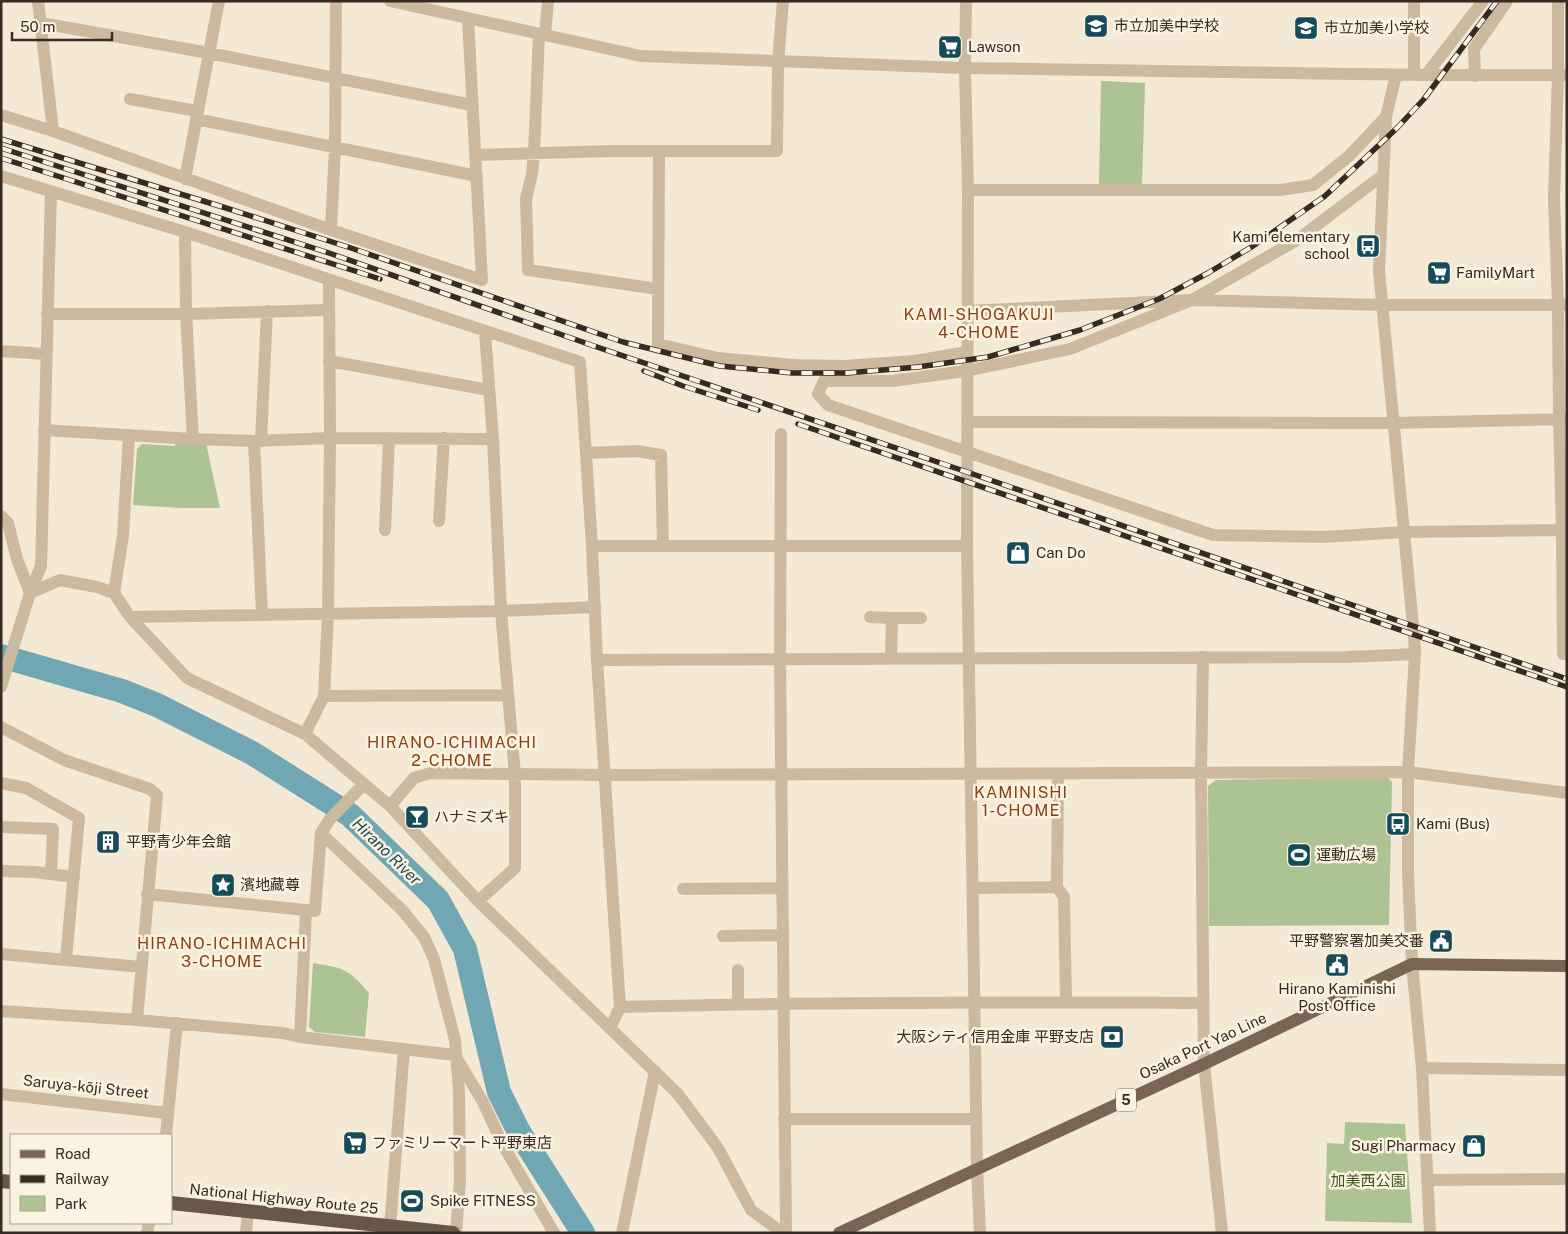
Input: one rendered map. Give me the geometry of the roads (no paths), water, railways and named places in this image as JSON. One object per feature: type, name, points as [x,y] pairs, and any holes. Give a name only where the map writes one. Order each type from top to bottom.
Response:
[{"type":"highway","name":"National Highway Route 25","points":[[172,1203],[453,1233]]},
{"type":"main road","name":"Osaka Port Yao Line","points":[[839,1233],[1204,1064],[1412,964],[1567,966]]},
{"type":"street","points":[[38,1],[53,131]]},
{"type":"street","points":[[185,179],[219,1]]},
{"type":"street","points":[[331,230],[335,147],[336,1]]},
{"type":"street","points":[[390,1],[436,7],[468,20],[641,56],[965,68],[1475,76],[1562,75]]},
{"type":"street","points":[[548,1],[542,35],[532,174],[526,199],[528,270],[658,289]]},
{"type":"street","points":[[476,155],[659,151],[777,151],[778,62],[783,1]]},
{"type":"street","points":[[966,1],[968,658],[977,1168],[980,1233]]},
{"type":"street","points":[[1414,1],[1420,75]]},
{"type":"street","points":[[1420,75],[1483,1]]},
{"type":"street","points":[[1475,76],[1474,49],[1507,1]]},
{"type":"street","points":[[1558,1],[1562,75],[1554,198],[1562,305],[1565,530],[1564,654],[1567,654]]},
{"type":"street","points":[[1,115],[53,131],[331,230],[482,280],[468,20]]},
{"type":"street","points":[[40,23],[209,53],[472,105]]},
{"type":"street","points":[[1396,75],[1386,117],[1379,271],[1415,654],[1408,772],[1408,873],[1412,964],[1422,1068],[1430,1233]]},
{"type":"street","points":[[130,99],[335,147],[477,176]]},
{"type":"street","points":[[968,190],[1280,190],[1312,186],[1349,156],[1386,117]]},
{"type":"street","points":[[659,151],[658,344],[718,358],[794,365],[844,366],[915,361],[966,352]]},
{"type":"street","points":[[1,176],[185,232],[580,362],[620,1007],[610,1029]]},
{"type":"street","points":[[1383,176],[1297,240],[1192,300],[1070,348],[966,372],[892,381],[824,381],[818,394],[828,405],[1213,535],[1323,537],[1405,532],[1565,530]]},
{"type":"street","points":[[1,687],[16,634],[30,593],[42,566],[51,192]]},
{"type":"street","points":[[185,232],[186,314],[193,440]]},
{"type":"street","points":[[305,734],[324,696],[328,614],[330,438],[328,280]]},
{"type":"street","points":[[967,311],[1192,300],[1562,305]]},
{"type":"street","points":[[47,314],[186,314],[329,310]]},
{"type":"street","points":[[262,615],[258,441],[267,311]]},
{"type":"street","points":[[478,901],[515,868],[515,775],[501,611],[493,439],[485,332]]},
{"type":"street","points":[[1,351],[46,354]]},
{"type":"street","points":[[329,361],[489,390]]},
{"type":"street","points":[[966,422],[1394,423],[1563,419]]},
{"type":"street","points":[[44,430],[193,440],[258,441],[330,438],[493,439]]},
{"type":"street","points":[[781,434],[780,659],[784,1233]]},
{"type":"street","points":[[114,594],[123,536],[129,435]]},
{"type":"street","points":[[386,530],[389,438]]},
{"type":"street","points":[[439,520],[444,438]]},
{"type":"street","points":[[586,452],[637,451],[661,455],[663,546]]},
{"type":"street","points":[[1,516],[8,523],[30,593]]},
{"type":"street","points":[[592,546],[967,546]]},
{"type":"street","points":[[1,551],[14,547]]},
{"type":"street","points":[[30,593],[60,580],[97,587],[114,594],[130,617],[186,678],[305,734],[360,788],[390,806],[478,901],[678,1094],[718,1148],[752,1210],[784,1233]]},
{"type":"street","points":[[130,617],[501,611],[595,607]]},
{"type":"street","points":[[870,618],[922,618]]},
{"type":"street","points":[[891,659],[892,618]]},
{"type":"street","points":[[597,660],[1348,657],[1415,654]]},
{"type":"street","points":[[1203,657],[1201,773],[1204,1064],[1222,1233]]},
{"type":"street","points":[[324,696],[508,695]]},
{"type":"street","points":[[1,727],[64,760],[150,790],[157,796],[137,1020]]},
{"type":"street","points":[[390,806],[414,778],[431,773],[606,775],[1408,772],[1567,793]]},
{"type":"street","points":[[1058,774],[1057,887],[1064,897],[1066,1002]]},
{"type":"street","points":[[1,783],[26,788],[79,818],[66,959]]},
{"type":"street","points":[[148,894],[315,911],[321,833],[330,819],[360,788]]},
{"type":"street","points":[[1,828],[53,829],[51,874]]},
{"type":"street","points":[[321,833],[403,911],[424,937],[436,968],[455,1040],[459,1092],[460,1181],[456,1233]]},
{"type":"street","points":[[1,871],[35,872],[74,877]]},
{"type":"street","points":[[972,888],[1057,887]]},
{"type":"street","points":[[683,889],[782,888]]},
{"type":"street","points":[[300,1037],[306,911]]},
{"type":"street","points":[[723,936],[783,935]]},
{"type":"street","points":[[1,954],[141,967]]},
{"type":"street","points":[[738,970],[738,1004]]},
{"type":"street","points":[[620,1007],[783,1003],[1203,1003]]},
{"type":"street","points":[[1,1011],[137,1020],[283,1033],[300,1037],[455,1055]]},
{"type":"street","points":[[166,1134],[177,1024]]},
{"type":"street","points":[[390,1227],[404,1049]]},
{"type":"street","points":[[455,1055],[482,1100],[503,1146],[554,1233]]},
{"type":"street","points":[[1422,1068],[1567,1070]]},
{"type":"street","points":[[622,1233],[655,1071]]},
{"type":"street","name":"Saruya-kōji Street","points":[[1,1094],[168,1113]]},
{"type":"street","points":[[784,1119],[976,1119]]},
{"type":"street","points":[[1427,1180],[1567,1179]]},
{"type":"street","points":[[246,1233],[248,1212]]},
{"type":"waterway","name":"Hirano River","points":[[1,656],[122,691],[157,705],[252,753],[350,815],[438,900],[465,949],[499,1092],[519,1132],[583,1233]]},
{"type":"railway","points":[[1,139],[351,248],[623,342],[720,366],[792,373],[847,373],[918,367],[988,357],[1080,330],[1159,299],[1253,246],[1325,196],[1397,128],[1424,99],[1497,1]]},
{"type":"railway","points":[[1,148],[329,253],[594,346],[967,472],[1567,679]]},
{"type":"railway","points":[[1,158],[380,279]]},
{"type":"railway","points":[[644,371],[683,386],[758,410]]},
{"type":"railway","points":[[798,424],[1567,687]]},
{"type":"place","name":"市立加美中学校","points":[[1096,26]]},
{"type":"place","name":"市立加美小学校","points":[[1306,28]]},
{"type":"place","name":"Lawson","points":[[950,47]]},
{"type":"place","name":"Kami elementary school","points":[[1368,246]]},
{"type":"place","name":"FamilyMart","points":[[1439,273]]},
{"type":"place","name":"Can Do","points":[[1018,553]]},
{"type":"place","name":"ハナミズキ","points":[[417,817]]},
{"type":"place","name":"Kami (Bus)","points":[[1398,824]]},
{"type":"place","name":"平野青少年会館","points":[[108,842]]},
{"type":"place","name":"運動広場","points":[[1299,855]]},
{"type":"place","name":"濱地藏尊","points":[[223,885]]},
{"type":"place","name":"平野警察署加美交番","points":[[1441,941]]},
{"type":"place","name":"Hirano Kaminishi Post Office","points":[[1337,965]]},
{"type":"place","name":"大阪シティ信用金庫 平野支店","points":[[1112,1037]]},
{"type":"place","name":"ファミリーマート平野東店","points":[[355,1143]]},
{"type":"place","name":"Sugi Pharmacy","points":[[1474,1146]]},
{"type":"place","name":"Spike FITNESS","points":[[412,1201]]},
{"type":"district","name":"KAMI-SHOGAKUJI 4-CHOME","points":[[979,323]]},
{"type":"district","name":"HIRANO-ICHIMACHI 2-CHOME","points":[[452,751]]},
{"type":"district","name":"KAMINISHI 1-CHOME","points":[[1021,801]]},
{"type":"district","name":"HIRANO-ICHIMACHI 3-CHOME","points":[[222,952]]},
{"type":"park label","name":"加美西公園","points":[[1368,1181]]}]
